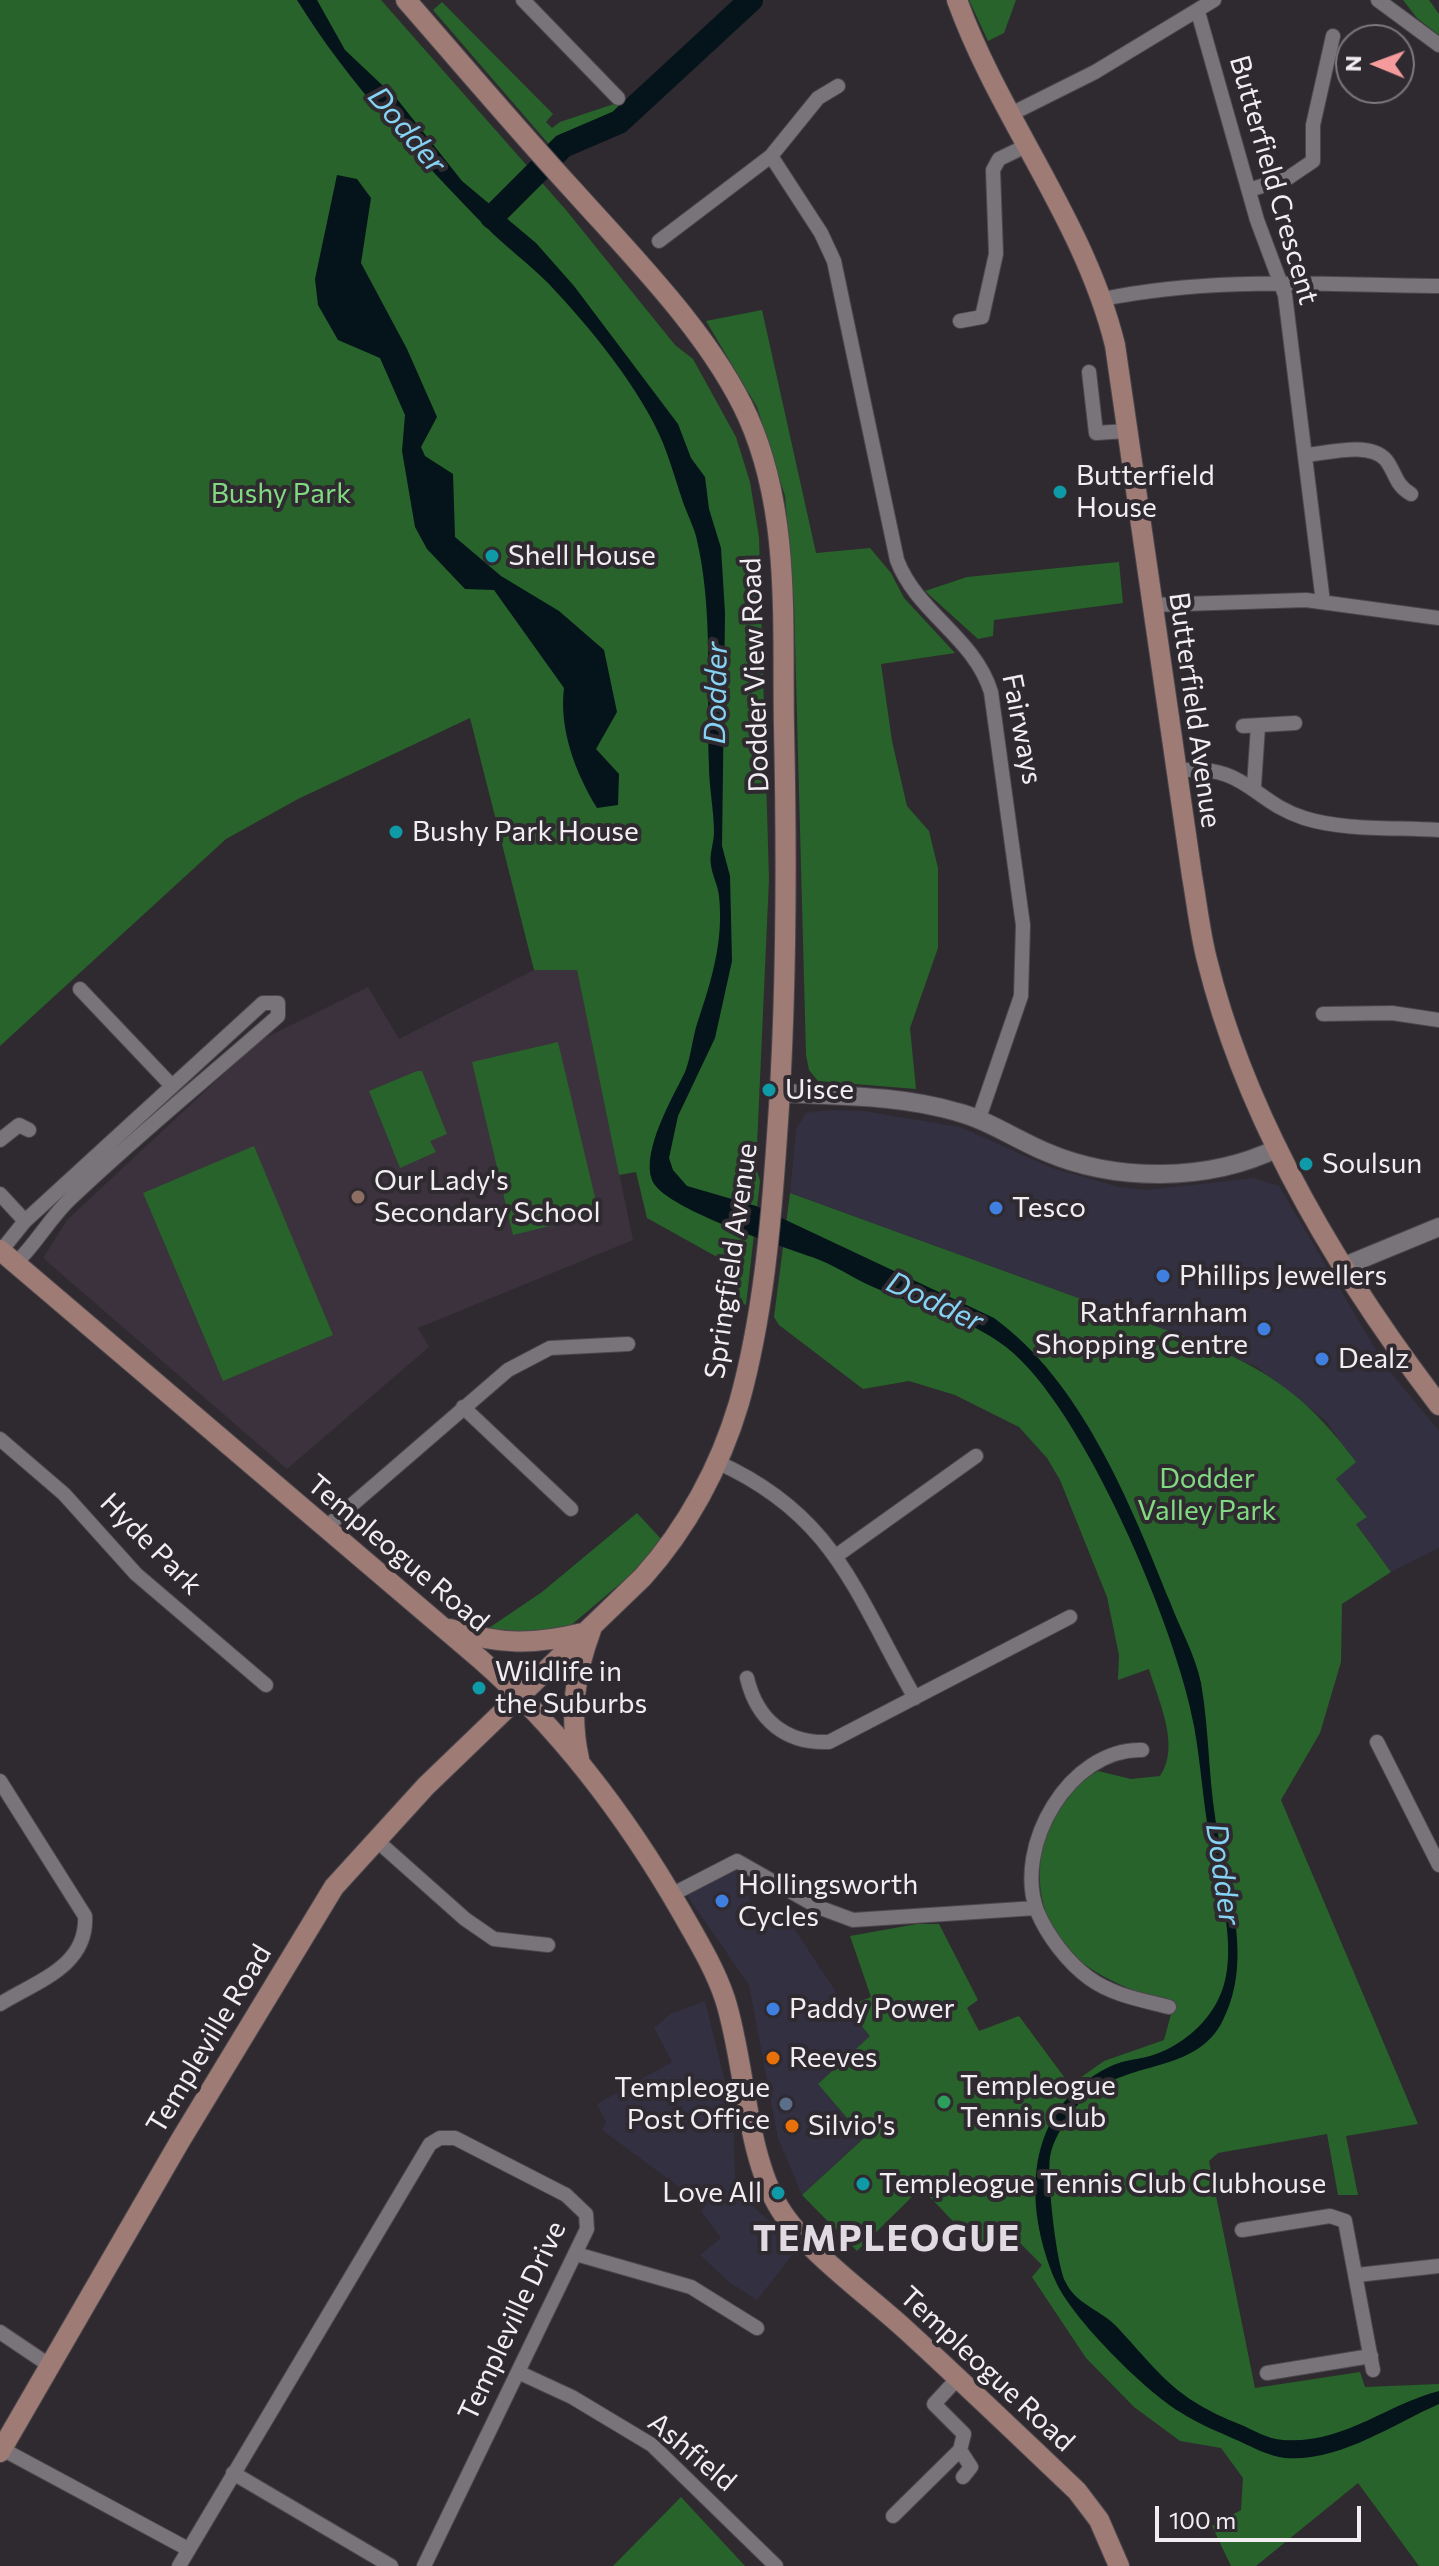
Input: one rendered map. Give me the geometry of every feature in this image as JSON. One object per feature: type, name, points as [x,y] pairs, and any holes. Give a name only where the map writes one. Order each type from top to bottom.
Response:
[{"type":"main road","name":"Dodder View Road","points":[[406,0],[715,359],[747,416],[768,473],[781,580],[787,842],[781,1093]]},
{"type":"main road","name":"Butterfield Avenue","points":[[957,0],[978,51],[1103,299],[1115,345],[1206,959],[1224,1020],[1278,1148],[1342,1267],[1439,1405]]},
{"type":"main road","name":"Springfield Avenue","points":[[519,1694],[664,1554],[717,1462],[744,1382],[766,1254],[781,1093]]},
{"type":"main road","name":"Templeogue Road","points":[[4,1254],[519,1694],[579,1763],[620,1815],[671,1895],[725,1998],[762,2163],[778,2207],[826,2260],[958,2378],[1077,2491],[1099,2520],[1119,2566]]},
{"type":"main road","points":[[439,1626],[501,1643],[557,1639],[588,1628]]},
{"type":"main road","points":[[579,1763],[573,1733],[576,1678],[588,1628]]},
{"type":"main road","name":"Templeville Road","points":[[1,2451],[334,1887],[375,1839],[519,1694]]},
{"type":"street","points":[[523,0],[618,98]]},
{"type":"street","points":[[1019,110],[1198,12],[1214,0]]},
{"type":"street","points":[[1378,0],[1439,45]]},
{"type":"street","name":"Butterfield Crescent","points":[[1198,12],[1249,190],[1282,282],[1307,455],[1323,602]]},
{"type":"street","points":[[1249,190],[1288,178],[1313,161],[1313,125],[1333,36]]},
{"type":"street","points":[[659,241],[771,156],[818,98],[838,86]]},
{"type":"street","points":[[960,321],[982,317],[990,292],[996,254],[993,170],[999,159],[1028,145]]},
{"type":"street","name":"Fairways","points":[[771,156],[821,233],[834,261],[894,546],[904,580],[913,594],[976,658],[991,692],[1023,925],[1021,996],[978,1121]]},
{"type":"street","points":[[1103,299],[1152,289],[1282,282],[1439,286]]},
{"type":"street","points":[[1089,372],[1096,433],[1127,431]]},
{"type":"street","points":[[1307,455],[1361,450],[1379,454],[1386,460],[1400,488],[1411,494]]},
{"type":"street","points":[[1152,605],[1243,600],[1323,602],[1439,618]]},
{"type":"street","points":[[1254,786],[1250,726],[1295,723]]},
{"type":"street","points":[[1176,772],[1229,777],[1254,786],[1283,808],[1309,819],[1439,830]]},
{"type":"street","points":[[80,989],[172,1086]]},
{"type":"street","points":[[263,1003],[278,1003],[278,1016],[91,1179],[47,1221],[41,1235],[4,1254],[25,1221],[172,1086],[263,1003]]},
{"type":"street","points":[[1323,1014],[1392,1013],[1439,1020]]},
{"type":"street","points":[[781,1093],[887,1099],[958,1112],[1073,1163],[1144,1177],[1230,1164],[1278,1148]]},
{"type":"street","points":[[0,1140],[19,1125],[29,1130]]},
{"type":"street","points":[[0,1194],[25,1221]]},
{"type":"street","points":[[1342,1267],[1439,1227]]},
{"type":"street","points":[[324,1529],[508,1370],[550,1348],[628,1344]]},
{"type":"street","points":[[463,1407],[571,1509]]},
{"type":"street","name":"Hyde Park","points":[[0,1439],[64,1494],[136,1574],[266,1685]]},
{"type":"street","points":[[836,1556],[976,1456]]},
{"type":"street","points":[[717,1462],[769,1488],[817,1530],[836,1556],[915,1698]]},
{"type":"street","points":[[747,1678],[753,1700],[776,1729],[789,1738],[808,1743],[829,1742],[1070,1617]]},
{"type":"street","points":[[1377,1742],[1433,1837],[1439,1865]]},
{"type":"street","points":[[1142,1750],[1129,1749],[1092,1765],[1053,1803],[1040,1834],[1035,1860],[1036,1908],[1050,1935],[1089,1978],[1116,1992],[1169,2007]]},
{"type":"street","points":[[0,1781],[85,1916],[86,1932],[73,1958],[0,2004]]},
{"type":"street","points":[[375,1839],[465,1919],[494,1939],[548,1945]]},
{"type":"street","points":[[671,1895],[737,1861],[818,1907],[853,1920],[1036,1908]]},
{"type":"street","name":"Templeville Drive","points":[[179,2566],[430,2144],[440,2138],[455,2138],[566,2195],[586,2214],[587,2229],[424,2566]]},
{"type":"street","points":[[1242,2230],[1330,2216],[1341,2217],[1349,2229],[1372,2363],[1267,2373]]},
{"type":"street","points":[[576,2254],[691,2287],[757,2328]]},
{"type":"street","points":[[1357,2275],[1439,2266]]},
{"type":"street","points":[[0,2332],[49,2365]]},
{"type":"street","name":"Ashfield","points":[[520,2373],[572,2397],[652,2445],[776,2566]]},
{"type":"street","points":[[893,2516],[960,2450],[964,2434],[934,2404],[958,2378]]},
{"type":"street","points":[[960,2450],[971,2467],[963,2477]]},
{"type":"street","points":[[1,2451],[188,2549]]},
{"type":"street","points":[[233,2473],[391,2566]]},
{"type":"shaded area","name":"Our Lady's Secondary School","points":[[534,970],[577,970],[633,1240],[418,1328],[429,1347],[287,1469],[43,1258],[67,1220],[259,1041],[368,987],[399,1039]]},
{"type":"shaded area","name":"Rathfarnham Shopping Centre","points":[[863,1111],[960,1127],[1052,1168],[1119,1187],[1147,1190],[1253,1178],[1279,1186],[1386,1367],[1439,1431],[1439,1548],[1391,1572],[1356,1523],[1367,1516],[1336,1479],[1355,1462],[1326,1421],[1257,1367],[1210,1346],[790,1193],[796,1129],[806,1113]]},
{"type":"shaded area","points":[[739,1869],[753,1909],[748,1913],[749,1922],[781,1909],[850,2013],[871,2036],[818,2084],[863,2138],[802,2195],[778,2138],[749,1985],[686,1894]]},
{"type":"shaded area","points":[[705,2001],[733,2115],[735,2176],[745,2199],[798,2248],[757,2300],[729,2282],[700,2255],[721,2238],[701,2211],[705,2206],[602,2130],[606,2122],[597,2104],[672,2062],[654,2028],[670,2014]]},
{"type":"green space","name":"Bushy Park","points":[[0,0],[381,0],[566,210],[675,345],[693,359],[736,437],[750,482],[759,537],[769,879],[756,1168],[760,1181],[746,1305],[735,1301],[737,1280],[726,1262],[647,1218],[636,1172],[619,1175],[577,970],[534,970],[470,718],[298,799],[226,839],[0,1046]]},
{"type":"green space","points":[[969,0],[1016,0],[1004,33],[988,41]]},
{"type":"green space","points":[[1403,0],[1429,0],[1439,14],[1439,35],[1417,18]]},
{"type":"green space","points":[[442,2],[553,114],[546,122],[552,128],[560,122],[620,102],[617,120],[572,136],[553,149],[433,10]]},
{"type":"green space","points":[[762,310],[816,553],[870,548],[891,573],[904,598],[955,653],[881,664],[892,741],[907,806],[929,831],[938,868],[938,948],[910,1028],[916,1089],[818,1081],[809,1070],[806,1055],[794,603],[785,496],[757,407],[706,321]]},
{"type":"green space","points":[[1119,562],[1123,603],[994,620],[993,636],[978,639],[925,591],[967,577]]},
{"type":"green space","points":[[558,1042],[599,1214],[513,1235],[472,1062]]},
{"type":"green space","points":[[422,1071],[447,1134],[430,1141],[436,1152],[400,1168],[369,1091]]},
{"type":"green space","points":[[254,1146],[333,1335],[223,1381],[143,1193]]},
{"type":"green space","name":"Dodder Valley Park","points":[[790,1193],[1234,1357],[1274,1380],[1309,1407],[1356,1462],[1336,1479],[1367,1517],[1356,1524],[1391,1572],[1342,1604],[1341,1662],[1320,1733],[1281,1800],[1418,2124],[1346,2136],[1358,2195],[1338,2195],[1327,2134],[1218,2153],[1209,2161],[1255,2388],[1360,2372],[1365,2387],[1439,2384],[1439,2566],[1419,2566],[1358,2483],[1256,2566],[1231,2566],[1212,2526],[1241,2510],[1243,2478],[1221,2448],[1180,2441],[1134,2407],[1086,2358],[1032,2277],[1042,2265],[1009,2232],[993,2243],[973,2242],[921,2188],[857,2251],[802,2195],[864,2138],[818,2084],[870,2036],[846,2007],[871,1997],[850,1936],[917,1924],[939,1924],[978,2000],[967,2008],[979,2031],[1019,2016],[1070,2085],[1104,2061],[1164,2040],[1174,2003],[1127,1988],[1084,1964],[1063,1943],[1048,1919],[1041,1892],[1040,1864],[1046,1836],[1058,1811],[1075,1788],[1098,1771],[1131,1779],[1160,1776],[1168,1751],[1166,1723],[1149,1669],[1118,1680],[1119,1655],[1107,1597],[1060,1480],[1047,1458],[1019,1427],[955,1395],[909,1381],[863,1389],[779,1325],[774,1317]]},
{"type":"green space","points":[[637,1513],[662,1540],[641,1566],[563,1632],[480,1634],[542,1592]]},
{"type":"green space","points":[[681,2497],[745,2566],[613,2566]]},
{"type":"water","name":"Dodder","points":[[297,0],[317,0],[345,50],[397,99],[462,181],[536,243],[574,286],[678,424],[691,458],[705,477],[709,509],[721,548],[725,613],[722,846],[730,876],[732,961],[715,1038],[678,1116],[669,1158],[673,1170],[687,1186],[756,1206],[994,1318],[1025,1345],[1053,1375],[1100,1447],[1138,1525],[1195,1662],[1204,1702],[1215,1820],[1236,1932],[1236,1979],[1231,2002],[1221,2024],[1207,2042],[1189,2054],[1103,2085],[1083,2100],[1061,2129],[1051,2152],[1049,2168],[1056,2239],[1065,2281],[1082,2302],[1112,2322],[1184,2395],[1217,2414],[1271,2438],[1305,2440],[1326,2436],[1439,2391],[1439,2404],[1365,2440],[1326,2454],[1285,2458],[1262,2451],[1194,2420],[1165,2402],[1111,2353],[1077,2315],[1056,2282],[1045,2252],[1035,2191],[1038,2161],[1046,2133],[1060,2107],[1081,2085],[1109,2067],[1165,2050],[1199,2027],[1217,2002],[1228,1965],[1223,1900],[1208,1826],[1194,1726],[1168,1635],[1147,1579],[1095,1468],[1035,1376],[1006,1347],[974,1327],[871,1286],[820,1260],[699,1214],[660,1191],[652,1180],[650,1168],[654,1140],[687,1066],[720,930],[719,896],[711,861],[714,832],[709,774],[707,621],[702,564],[695,533],[653,422],[612,358],[548,283],[487,228],[386,119],[339,61]]},
{"type":"water","points":[[337,175],[357,179],[371,198],[361,263],[407,349],[437,417],[421,447],[425,456],[453,474],[455,537],[501,576],[559,611],[604,650],[617,712],[596,749],[619,774],[618,805],[597,808],[570,750],[564,719],[564,688],[494,590],[465,589],[427,549],[415,527],[402,451],[405,415],[380,358],[338,340],[318,305],[315,279]]},
{"type":"waterway","points":[[492,217],[563,146],[619,122],[751,0]]},
{"type":"place","name":"Butterfield House","points":[[1060,492]]},
{"type":"place","name":"Shell House","points":[[492,556]]},
{"type":"place","name":"Bushy Park House","points":[[396,832]]},
{"type":"place","name":"Uisce","points":[[769,1090]]},
{"type":"place","name":"Soulsun","points":[[1306,1164]]},
{"type":"place","name":"Our Lady's Secondary School","points":[[358,1197]]},
{"type":"place","name":"Tesco","points":[[996,1208]]},
{"type":"place","name":"Phillips Jewellers","points":[[1163,1276]]},
{"type":"place","name":"Rathfarnham Shopping Centre","points":[[1264,1329]]},
{"type":"place","name":"Dealz","points":[[1322,1359]]},
{"type":"place","name":"Wildlife in the Suburbs","points":[[479,1688]]},
{"type":"place","name":"Hollingsworth Cycles","points":[[722,1901]]},
{"type":"place","name":"Paddy Power","points":[[773,2009]]},
{"type":"place","name":"Reeves","points":[[773,2058]]},
{"type":"place","name":"Templeogue Tennis Club","points":[[944,2102]]},
{"type":"place","name":"Templeogue Post Office","points":[[786,2104]]},
{"type":"place","name":"Silvio's","points":[[792,2126]]},
{"type":"place","name":"Templeogue Tennis Club Clubhouse","points":[[863,2184]]},
{"type":"place","name":"Love All","points":[[778,2193]]},
{"type":"district","name":"TEMPLEOGUE","points":[[887,2239]]}]
